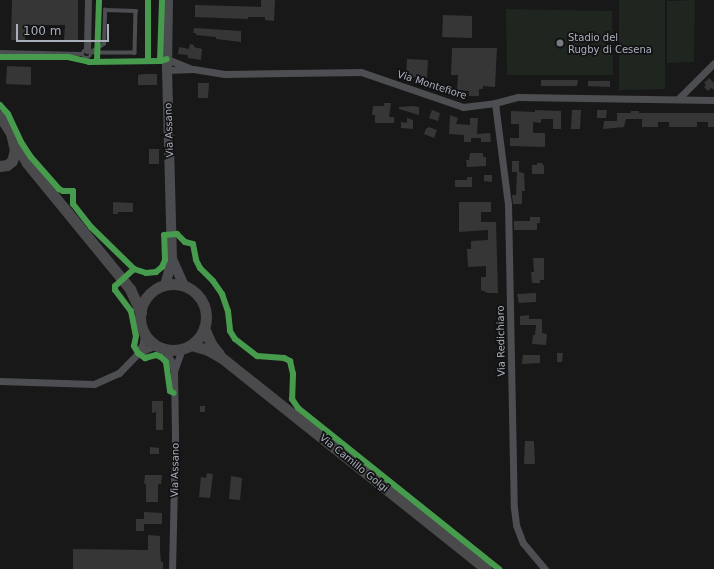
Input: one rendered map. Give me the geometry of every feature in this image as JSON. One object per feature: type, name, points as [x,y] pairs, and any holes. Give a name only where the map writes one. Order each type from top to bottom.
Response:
[{"type":"main road","name":"Via Assano","points":[[165,285],[172,260],[167,70],[168,0]]},
{"type":"main road","points":[[0,116],[11,133],[20,153],[130,289],[141,313]]},
{"type":"main road","points":[[4,165],[12,161],[15,143]]},
{"type":"main road","points":[[4,165],[23,166],[36,174]]},
{"type":"main road","name":"Via Assano","points":[[172,260],[184,286]]},
{"type":"main road","points":[[175,284],[184,286],[196,294],[204,306],[206,313],[204,328],[199,337],[186,347],[160,347],[144,332],[141,323],[141,313],[144,302],[152,292],[165,285],[175,284]]},
{"type":"main road","points":[[130,289],[152,292]]},
{"type":"main road","name":"Via Camillo Golgi","points":[[204,328],[211,344],[222,358]]},
{"type":"main road","name":"Via Camillo Golgi","points":[[186,347],[208,350],[222,358],[486,569]]},
{"type":"street","points":[[88,0],[88,52]]},
{"type":"street","name":"Via Montefiore","points":[[167,59],[193,69]]},
{"type":"street","points":[[679,98],[714,63]]},
{"type":"street","name":"Via Montefiore","points":[[167,70],[193,69],[225,74],[361,72],[463,107],[495,103],[518,97],[679,98],[714,100]]},
{"type":"street","name":"Via Redichiaro","points":[[495,103],[508,204],[514,508],[516,525],[523,543],[545,569]]},
{"type":"street","points":[[0,381],[94,384],[119,373],[138,353],[143,342],[144,332]]},
{"type":"street","points":[[138,353],[160,347]]},
{"type":"street","name":"Via Assano","points":[[160,347],[171,361],[174,372],[175,438],[172,569]]},
{"type":"street","name":"Via Assano","points":[[174,372],[186,347]]},
{"type":"lane","points":[[0,52],[135,53],[136,11],[105,10],[104,44],[88,52]]},
{"type":"shaded area","points":[[619,0],[665,0],[665,89],[619,90]]},
{"type":"shaded area","points":[[695,0],[694,62],[667,63],[667,1]]},
{"type":"shaded area","name":"Stadio del Rugby di Cesena","points":[[506,9],[612,11],[613,75],[507,75]]},
{"type":"building","points":[[12,0],[78,0],[78,41],[64,41],[65,25],[25,25],[25,40],[11,40]]},
{"type":"building","points":[[261,0],[275,0],[274,21],[265,20],[265,17],[248,17],[248,19],[195,17],[195,5],[261,7]]},
{"type":"building","points":[[443,15],[472,16],[472,38],[442,37]]},
{"type":"building","points":[[194,28],[241,31],[241,42],[196,35],[196,33],[193,33]]},
{"type":"building","points":[[190,44],[194,45],[194,47],[202,49],[201,60],[188,58],[188,55],[178,54],[179,47],[189,49]]},
{"type":"building","points":[[452,48],[497,48],[495,87],[483,86],[483,89],[479,89],[479,96],[469,96],[469,91],[457,90],[458,75],[451,75]]},
{"type":"building","points":[[407,59],[428,60],[427,78],[406,77]]},
{"type":"building","points":[[7,66],[31,67],[31,85],[6,84]]},
{"type":"building","points":[[157,74],[157,85],[138,85],[138,75]]},
{"type":"building","points":[[709,78],[714,83],[714,90],[711,88],[708,91],[704,87],[706,85],[704,83]]},
{"type":"building","points":[[541,80],[578,80],[577,86],[541,86]]},
{"type":"building","points":[[588,81],[610,81],[610,87],[588,86]]},
{"type":"building","points":[[198,83],[209,83],[208,98],[198,98]]},
{"type":"building","points":[[384,103],[391,103],[389,117],[394,117],[394,123],[375,123],[375,115],[372,115],[373,106],[384,106]]},
{"type":"building","points":[[399,107],[419,107],[419,115],[399,109]]},
{"type":"building","points":[[432,110],[440,113],[438,121],[429,118]]},
{"type":"building","points":[[535,110],[561,111],[561,129],[553,129],[553,119],[541,119],[541,123],[533,122],[533,133],[545,133],[545,147],[510,146],[510,138],[519,138],[519,124],[511,124],[511,111],[535,112]]},
{"type":"building","points":[[572,110],[581,110],[580,129],[571,129]]},
{"type":"building","points":[[597,110],[607,110],[606,118],[597,118]]},
{"type":"building","points":[[631,111],[639,111],[639,113],[714,113],[714,127],[708,127],[708,122],[697,122],[697,127],[669,127],[669,122],[658,122],[658,127],[642,127],[642,119],[626,119],[624,127],[603,129],[604,121],[617,121],[617,113],[631,113]]},
{"type":"building","points":[[450,115],[458,118],[456,124],[470,125],[470,118],[478,118],[477,134],[490,133],[491,142],[481,142],[481,138],[471,138],[471,142],[464,142],[464,135],[449,134]]},
{"type":"building","points":[[407,118],[413,120],[413,129],[401,128],[401,122],[407,123]]},
{"type":"building","points":[[429,127],[437,130],[434,138],[424,134],[426,129]]},
{"type":"building","points":[[149,149],[159,149],[159,164],[149,164]]},
{"type":"building","points":[[470,153],[483,153],[483,157],[486,157],[486,166],[467,167],[466,160],[469,160]]},
{"type":"building","points":[[512,161],[519,161],[519,172],[524,173],[525,191],[522,191],[522,204],[513,204],[512,195],[516,195],[517,172],[512,172]]},
{"type":"building","points":[[537,163],[542,163],[544,166],[544,174],[532,174],[532,165],[537,165]]},
{"type":"building","points":[[484,175],[492,175],[492,182],[484,181]]},
{"type":"building","points":[[467,177],[472,177],[472,187],[455,187],[455,180],[467,180]]},
{"type":"building","points":[[113,202],[133,203],[133,212],[118,212],[118,214],[113,214]]},
{"type":"building","points":[[459,202],[491,202],[491,212],[481,212],[481,222],[496,222],[498,293],[488,293],[481,290],[481,277],[486,277],[486,266],[468,267],[467,249],[471,249],[471,241],[488,240],[488,230],[459,232]]},
{"type":"building","points":[[530,217],[540,217],[540,223],[537,223],[537,230],[514,230],[514,221],[530,221]]},
{"type":"building","points":[[533,258],[544,258],[544,280],[540,280],[540,283],[532,283],[531,272],[534,272]]},
{"type":"building","points":[[536,293],[536,302],[519,303],[517,294]]},
{"type":"building","points":[[529,315],[529,319],[542,319],[542,333],[547,334],[546,345],[532,344],[536,325],[520,325],[520,316]]},
{"type":"building","points":[[557,353],[563,353],[562,362],[557,362]]},
{"type":"building","points":[[523,355],[540,355],[540,363],[522,364]]},
{"type":"building","points":[[152,401],[163,401],[163,430],[156,430],[156,412],[152,413]]},
{"type":"building","points":[[200,406],[205,406],[205,412],[200,412]]},
{"type":"building","points":[[525,441],[534,441],[535,464],[524,464]]},
{"type":"building","points":[[150,447],[159,448],[159,454],[150,454]]},
{"type":"building","points":[[207,473],[213,474],[210,498],[199,497],[201,477],[206,478]]},
{"type":"building","points":[[145,475],[162,475],[161,484],[158,484],[158,502],[146,502],[146,484],[144,484]]},
{"type":"building","points":[[231,476],[242,478],[240,500],[229,499]]},
{"type":"building","points":[[144,512],[162,513],[162,524],[144,524],[144,531],[136,531],[136,519],[144,519]]},
{"type":"building","points":[[148,535],[160,536],[161,562],[163,562],[163,569],[73,569],[73,549],[148,550]]},
{"type":"cycle path","points":[[97,61],[99,0]]},
{"type":"cycle path","points":[[148,0],[148,61]]},
{"type":"cycle path","points":[[160,61],[162,0]]},
{"type":"cycle path","points":[[0,57],[68,57],[89,62],[160,61],[167,59]]},
{"type":"cycle path","points":[[0,105],[8,114],[21,142],[30,156],[59,189],[63,191],[73,191],[73,204],[91,227],[134,269],[146,273],[156,272],[162,267],[165,260],[164,235],[177,234],[185,242],[193,244],[196,260],[200,268],[213,281],[222,294],[228,311],[230,331],[235,339],[257,356],[284,358],[290,361],[293,374],[292,399],[298,408],[499,569]]},
{"type":"cycle path","points":[[134,269],[115,286],[115,290],[131,311],[136,336],[134,346],[138,353],[145,358],[156,355],[161,357],[166,362],[170,391],[174,393]]},
{"type":"place","name":"Stadio del Rugby di Cesena","points":[[560,43]]}]
